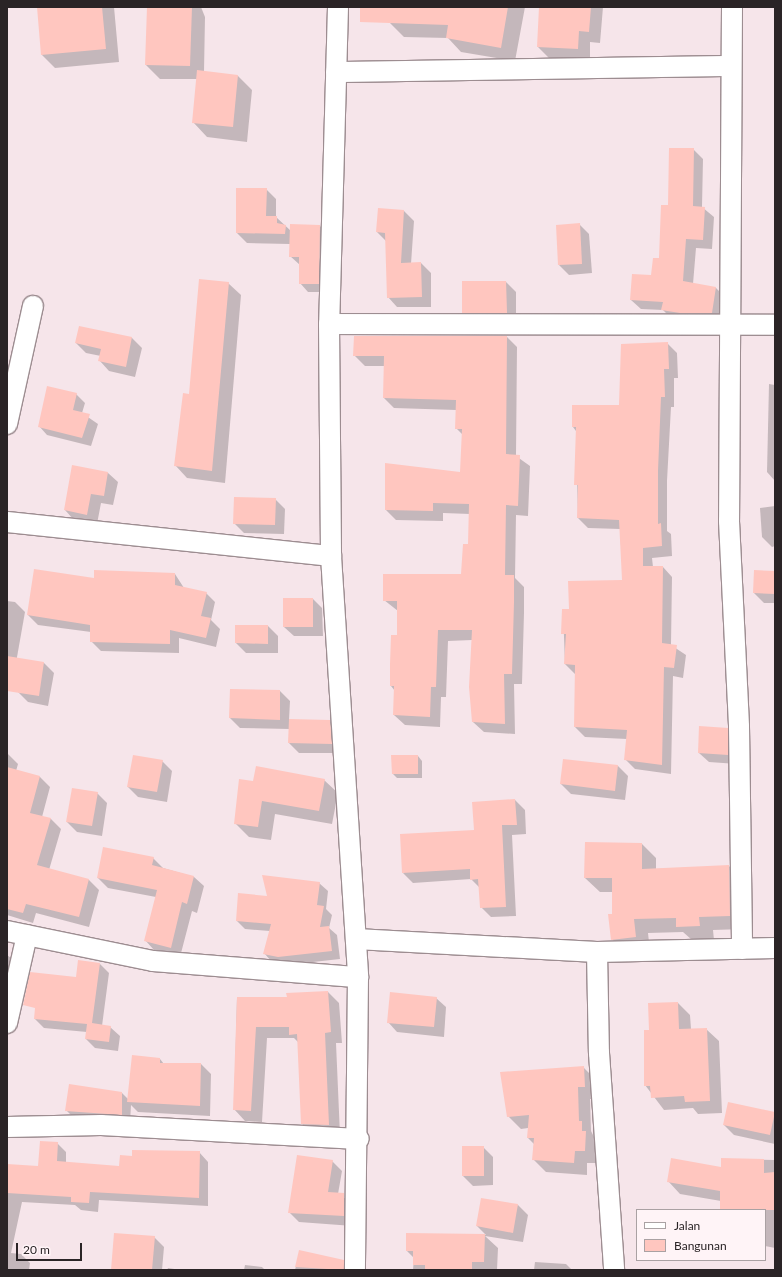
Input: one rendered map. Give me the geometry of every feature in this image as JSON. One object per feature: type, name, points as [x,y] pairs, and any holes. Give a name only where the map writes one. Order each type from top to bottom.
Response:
[{"type":"street","points":[[338,7],[329,324],[331,556],[358,977],[359,1139],[355,1270]]},
{"type":"street","points":[[732,7],[728,323],[729,521],[739,727],[742,949]]},
{"type":"street","points":[[336,72],[731,66]]},
{"type":"street","points":[[7,424],[33,306]]},
{"type":"street","points":[[329,324],[728,323],[775,325]]},
{"type":"street","points":[[7,522],[331,556]]},
{"type":"street","points":[[7,931],[153,961],[358,977]]},
{"type":"street","points":[[7,1023],[26,935]]},
{"type":"street","points":[[356,939],[597,952],[775,948]]},
{"type":"street","points":[[597,952],[599,1053],[614,1270]]},
{"type":"street","points":[[7,1127],[101,1125],[359,1139]]},
{"type":"building","points":[[37,7],[102,7],[106,49],[41,55]]},
{"type":"building","points":[[147,7],[192,7],[190,66],[145,65]]},
{"type":"building","points":[[360,7],[508,7],[501,48],[446,38],[448,25],[360,22]]},
{"type":"building","points":[[539,7],[591,7],[589,32],[579,31],[578,49],[537,47]]},
{"type":"building","points":[[197,70],[238,75],[233,127],[192,123]]},
{"type":"building","points":[[669,148],[694,148],[693,206],[705,207],[703,240],[686,239],[683,281],[716,287],[712,313],[680,313],[661,310],[663,302],[630,300],[632,274],[651,275],[653,258],[659,258],[661,205],[668,205]]},
{"type":"building","points":[[236,188],[267,188],[266,216],[277,216],[277,223],[286,225],[285,234],[236,233]]},
{"type":"building","points":[[378,208],[404,210],[401,263],[421,262],[422,297],[387,298],[385,233],[376,232]]},
{"type":"building","points":[[580,223],[582,264],[558,265],[556,225]]},
{"type":"building","points":[[290,224],[320,225],[319,284],[299,284],[299,257],[289,257]]},
{"type":"building","points":[[199,279],[229,282],[212,471],[174,466],[183,393],[189,394]]},
{"type":"building","points":[[462,281],[506,281],[507,313],[462,313]]},
{"type":"building","points":[[79,326],[132,337],[126,367],[98,361],[101,349],[75,343]]},
{"type":"building","points":[[354,336],[507,336],[506,454],[520,455],[518,506],[506,505],[505,575],[514,575],[514,602],[512,674],[504,674],[505,724],[472,722],[469,687],[472,630],[438,630],[436,687],[431,687],[430,717],[393,715],[394,686],[390,686],[391,635],[397,635],[397,601],[383,601],[383,574],[461,574],[463,544],[468,544],[469,504],[433,503],[433,511],[385,510],[385,463],[460,472],[462,429],[455,429],[456,400],[383,398],[384,356],[353,356]]},
{"type":"building","points":[[668,342],[669,369],[664,369],[665,397],[661,397],[658,471],[658,524],[661,523],[662,546],[643,548],[643,566],[663,566],[662,643],[677,645],[674,668],[664,667],[662,765],[624,760],[627,730],[574,727],[575,665],[564,664],[566,634],[561,634],[562,609],[569,609],[568,581],[622,580],[619,520],[577,518],[578,485],[574,485],[576,427],[572,427],[572,405],[619,405],[621,344]]},
{"type":"building","points":[[47,386],[77,393],[73,410],[90,414],[82,438],[38,427]]},
{"type":"building","points":[[72,465],[108,472],[104,496],[91,494],[87,515],[64,510]]},
{"type":"building","points":[[234,497],[276,498],[275,525],[233,524]]},
{"type":"building","points":[[34,569],[94,578],[94,570],[175,573],[175,585],[207,592],[201,616],[211,618],[206,638],[170,630],[170,644],[90,642],[90,625],[27,615]]},
{"type":"building","points":[[754,570],[775,571],[775,594],[753,593]]},
{"type":"building","points":[[283,598],[313,598],[313,627],[283,627]]},
{"type":"building","points":[[235,625],[268,625],[268,644],[235,643]]},
{"type":"building","points":[[7,656],[44,662],[39,696],[7,691]]},
{"type":"building","points":[[230,689],[280,690],[280,720],[229,718]]},
{"type":"building","points":[[289,719],[330,720],[332,744],[288,743]]},
{"type":"building","points":[[699,726],[728,728],[728,755],[698,753]]},
{"type":"building","points":[[133,755],[163,760],[157,792],[127,787]]},
{"type":"building","points":[[391,755],[418,755],[418,774],[392,774]]},
{"type":"building","points":[[563,759],[618,765],[615,791],[560,784]]},
{"type":"building","points":[[256,766],[325,779],[319,811],[262,801],[258,827],[234,824],[239,779],[253,781]]},
{"type":"building","points":[[7,767],[40,776],[30,813],[51,818],[37,865],[89,879],[79,917],[26,904],[23,913],[7,909]]},
{"type":"building","points":[[72,788],[98,792],[92,826],[66,822]]},
{"type":"building","points":[[515,799],[517,825],[502,825],[506,907],[480,908],[478,879],[470,880],[470,869],[402,873],[400,834],[474,830],[472,802]]},
{"type":"building","points":[[585,842],[642,843],[642,869],[729,865],[730,916],[699,917],[700,926],[676,927],[676,918],[634,919],[636,937],[611,940],[608,914],[612,914],[612,878],[584,878]]},
{"type":"building","points":[[103,847],[154,857],[152,865],[194,876],[187,904],[182,902],[171,948],[144,941],[157,890],[97,878]]},
{"type":"building","points":[[262,875],[320,882],[317,905],[324,906],[320,927],[329,926],[332,951],[278,957],[263,954],[271,924],[236,921],[238,893],[267,896]]},
{"type":"building","points":[[78,960],[100,963],[92,1023],[111,1026],[109,1042],[85,1039],[87,1024],[34,1019],[35,1008],[23,1005],[30,972],[76,977]]},
{"type":"building","points":[[328,991],[331,1032],[325,1033],[329,1125],[301,1124],[297,1034],[289,1035],[289,1027],[256,1027],[251,1111],[233,1110],[237,997],[287,997],[286,993]]},
{"type":"building","points":[[390,992],[437,997],[434,1027],[387,1023]]},
{"type":"building","points":[[678,1002],[679,1029],[707,1028],[710,1101],[685,1102],[684,1096],[651,1098],[650,1086],[644,1086],[644,1030],[649,1030],[648,1003]]},
{"type":"building","points":[[132,1055],[160,1058],[160,1063],[201,1063],[200,1106],[127,1102]]},
{"type":"building","points":[[584,1066],[585,1087],[578,1087],[579,1121],[582,1121],[582,1131],[586,1131],[585,1151],[575,1151],[574,1163],[532,1160],[534,1138],[527,1138],[529,1115],[507,1117],[500,1072]]},
{"type":"building","points":[[69,1084],[122,1092],[122,1115],[65,1111]]},
{"type":"building","points":[[728,1102],[775,1112],[770,1135],[723,1125]]},
{"type":"building","points":[[40,1141],[58,1142],[57,1161],[119,1166],[120,1155],[132,1156],[132,1150],[200,1151],[199,1198],[90,1192],[89,1203],[71,1202],[71,1197],[7,1193],[7,1164],[38,1166]]},
{"type":"building","points":[[462,1146],[484,1146],[484,1176],[462,1176]]},
{"type":"building","points":[[297,1155],[333,1160],[328,1192],[344,1193],[344,1216],[288,1213]]},
{"type":"building","points":[[671,1158],[721,1167],[721,1158],[764,1159],[764,1173],[775,1172],[775,1210],[720,1209],[720,1191],[667,1182]]},
{"type":"building","points":[[481,1198],[518,1204],[513,1233],[476,1226]]},
{"type":"building","points":[[114,1233],[155,1236],[152,1270],[111,1270]]},
{"type":"building","points":[[406,1233],[485,1234],[484,1262],[472,1262],[472,1270],[425,1270],[425,1265],[413,1265],[413,1251],[406,1251]]},
{"type":"building","points":[[299,1250],[344,1260],[344,1270],[295,1267]]}]
